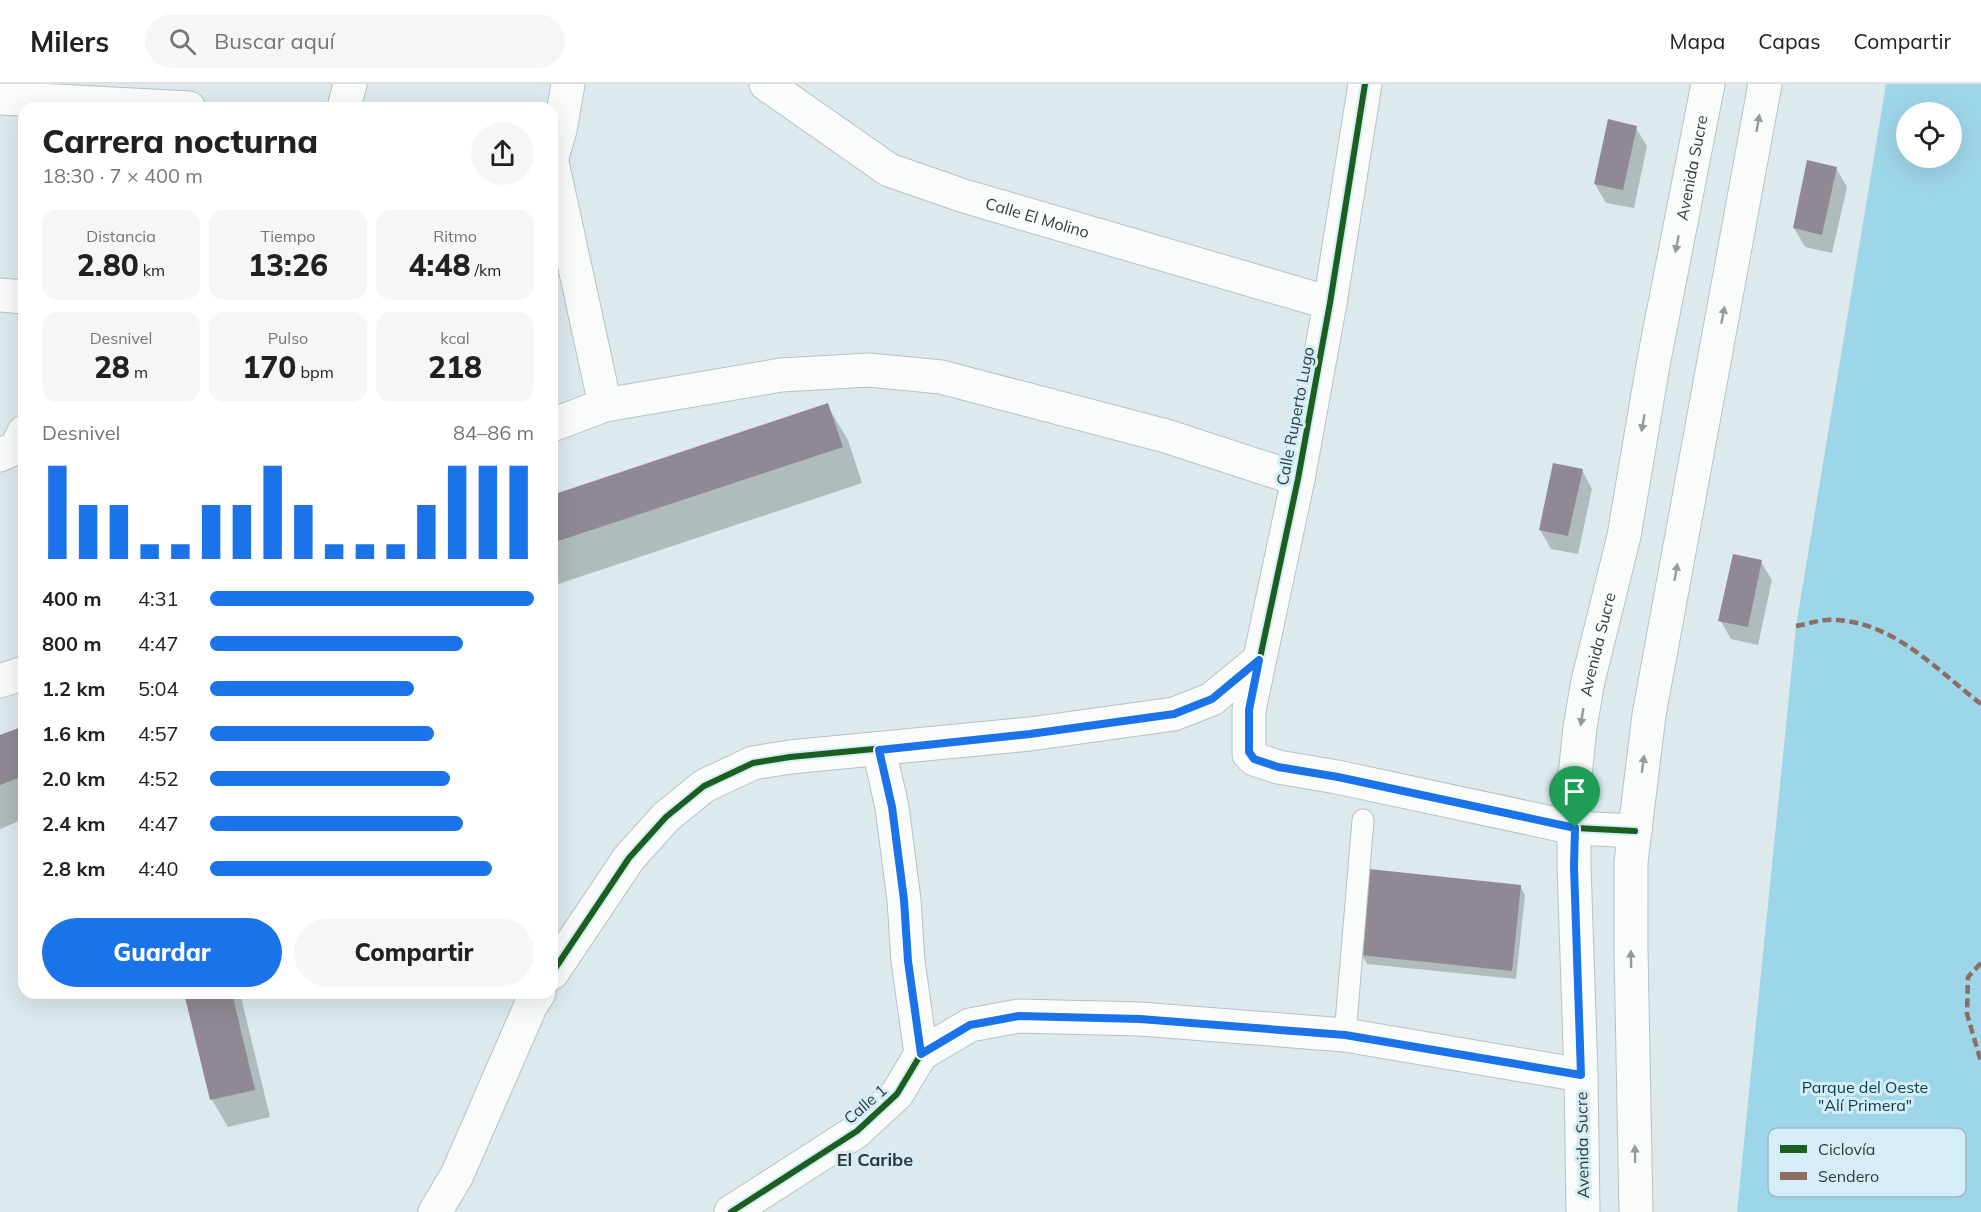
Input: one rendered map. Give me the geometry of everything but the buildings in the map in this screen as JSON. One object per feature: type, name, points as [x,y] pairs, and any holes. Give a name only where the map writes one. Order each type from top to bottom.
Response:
[{"type":"street","points":[[346,102],[350,84]]},
{"type":"street","points":[[558,137],[568,84]]},
{"type":"street","name":"Calle El Molino","points":[[766,84],[889,170],[964,196],[1330,303]]},
{"type":"street","name":"Calle Ruperto Lugo","points":[[1365,84],[1330,303],[1298,479],[1249,710],[1249,752],[1254,759],[1265,764],[1338,777],[1575,828]]},
{"type":"street","name":"Avenida Sucre","points":[[1582,1212],[1574,786],[1585,698],[1624,536],[1653,365],[1708,84]]},
{"type":"street","points":[[1636,1212],[1631,862],[1649,715],[1765,84]]},
{"type":"street","points":[[0,99],[63,102]]},
{"type":"street","points":[[558,190],[605,405]]},
{"type":"street","points":[[0,295],[18,296]]},
{"type":"street","points":[[558,423],[605,405],[781,375],[869,370],[941,377],[1166,436],[1298,479]]},
{"type":"street","points":[[0,455],[16,448],[18,444]]},
{"type":"street","points":[[558,964],[629,858],[666,817],[704,786],[753,764],[790,757],[1030,734],[1174,714],[1212,699],[1259,660]]},
{"type":"street","points":[[0,681],[18,675]]},
{"type":"street","points":[[879,750],[892,807],[904,900],[908,961],[921,1054]]},
{"type":"street","points":[[1575,828],[1635,831]]},
{"type":"street","points":[[435,1212],[458,1175],[535,999]]},
{"type":"street","name":"Calle 1","points":[[731,1212],[857,1131],[897,1095],[921,1054],[970,1025],[1019,1016],[1140,1019],[1345,1035],[1581,1075]]},
{"type":"lane","points":[[1345,1035],[1363,820]]},
{"type":"green space","name":"Parque del Oeste \"Alí Primera\"","points":[[1886,84],[1981,84],[1981,1212],[1737,1212],[1796,626]]},
{"type":"marked path","points":[[1796,626],[1833,620],[1875,629],[1913,650],[1981,704]]},
{"type":"marked path","points":[[1981,963],[1968,977],[1967,1014],[1981,1062]]},
{"type":"cycle path","points":[[1365,84],[1330,303],[1298,479],[1249,710],[1249,754],[1254,759],[1278,767],[1337,777],[1575,828],[1635,831]]},
{"type":"cycle path","points":[[558,964],[629,858],[666,817],[704,786],[753,763],[790,757],[1030,734],[1174,714],[1212,699],[1259,660]]},
{"type":"cycle path","points":[[731,1212],[857,1131],[897,1094],[921,1054],[970,1025],[1019,1016],[1140,1019],[1345,1035],[1581,1075]]},
{"type":"district","name":"El Caribe","points":[[875,1160]]},
{"type":"route","points":[[1259,660],[1249,710],[1249,754],[1254,759],[1278,767],[1338,777],[1575,828],[1574,867],[1581,1075],[1345,1035],[1140,1019],[1019,1016],[970,1025],[921,1054],[908,961],[904,900],[892,807],[879,750],[1030,734],[1174,714],[1212,699],[1259,660]]}]
